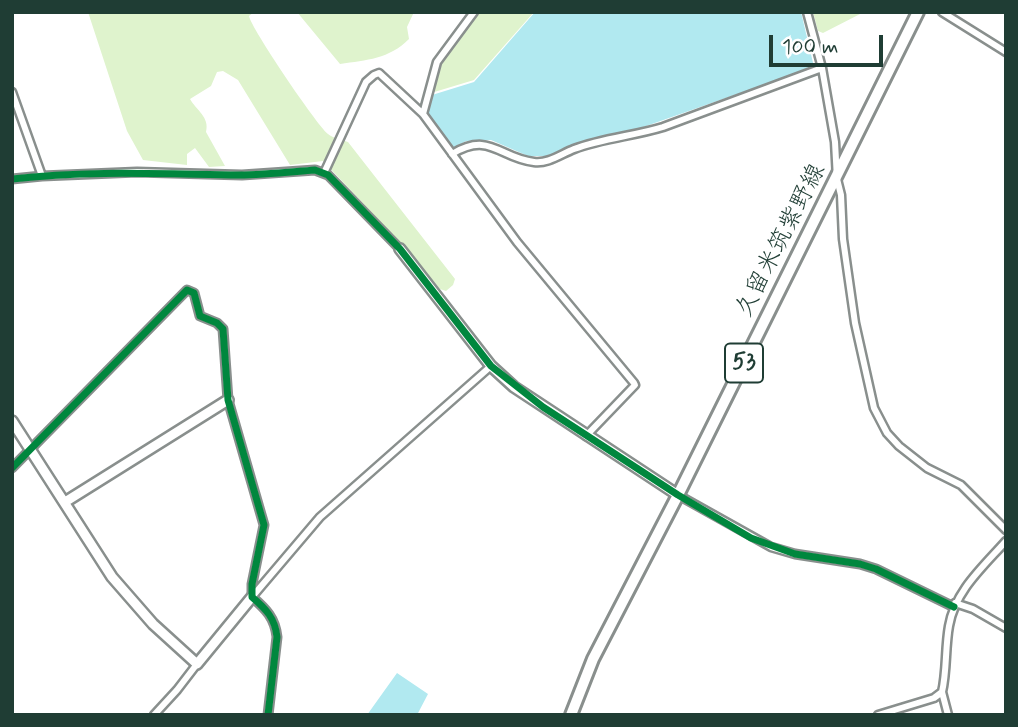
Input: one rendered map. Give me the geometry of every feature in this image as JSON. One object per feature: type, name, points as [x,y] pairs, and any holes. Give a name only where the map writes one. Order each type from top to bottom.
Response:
[{"type":"main road","name":"久留米筑紫野線","points":[[571,715],[593,659],[678,495],[918,12]]},
{"type":"street","points":[[423,114],[437,62],[474,12]]},
{"type":"street","points":[[807,12],[822,68],[835,142],[836,179],[841,195],[855,323],[872,401],[880,422],[887,433],[912,456],[927,468],[961,485],[1006,530]]},
{"type":"street","points":[[942,12],[1006,52]]},
{"type":"street","points":[[452,154],[463,148],[482,144],[534,162],[550,161],[593,143],[638,135],[663,127],[822,68]]},
{"type":"street","points":[[324,173],[366,82],[379,74],[423,114],[517,242],[634,383],[586,436]]},
{"type":"street","points":[[12,92],[43,176]]},
{"type":"street","points":[[12,179],[138,172],[242,175],[315,170],[324,173],[400,249],[491,366],[531,399],[586,436],[678,495],[771,547],[868,567],[955,605],[973,609],[1006,628]]},
{"type":"street","points":[[12,468],[187,290],[194,293],[200,316],[218,323],[223,328],[228,400],[264,525],[252,584],[252,597],[270,614],[277,637],[268,715]]},
{"type":"street","points":[[154,715],[320,517],[491,366]]},
{"type":"street","points":[[65,502],[228,400]]},
{"type":"street","points":[[12,421],[112,577],[153,624],[197,664]]},
{"type":"street","points":[[948,715],[942,692],[949,626],[955,605],[965,587],[1006,541]]},
{"type":"street","points":[[878,715],[933,698],[942,692]]},
{"type":"green space","points":[[88,12],[254,12],[249,16],[252,24],[311,113],[328,134],[348,142],[455,279],[453,285],[446,291],[440,289],[323,161],[290,165],[238,80],[223,71],[217,72],[211,86],[190,99],[204,118],[206,132],[225,166],[209,167],[195,148],[187,154],[187,165],[143,160],[127,131]]},
{"type":"green space","points":[[297,12],[414,12],[407,27],[409,39],[394,51],[340,64]]},
{"type":"green space","points":[[477,12],[534,12],[474,80],[431,93],[437,67]]},
{"type":"green space","points":[[813,12],[864,12],[823,33],[818,31]]},
{"type":"water","points":[[535,12],[801,12],[814,67],[632,131],[573,145],[548,156],[528,156],[491,140],[466,141],[452,149],[427,115],[432,95],[474,82]]},
{"type":"water","points":[[397,673],[428,694],[417,715],[367,715]]},
{"type":"cycle path","points":[[12,179],[154,173],[248,175],[315,170],[328,175],[400,249],[491,366],[543,407],[678,495],[751,538],[795,554],[876,569],[954,607]]},
{"type":"cycle path","points":[[12,468],[187,290],[194,293],[200,316],[217,323],[223,329],[228,400],[264,525],[252,584],[252,597],[269,614],[277,637],[268,715]]}]
